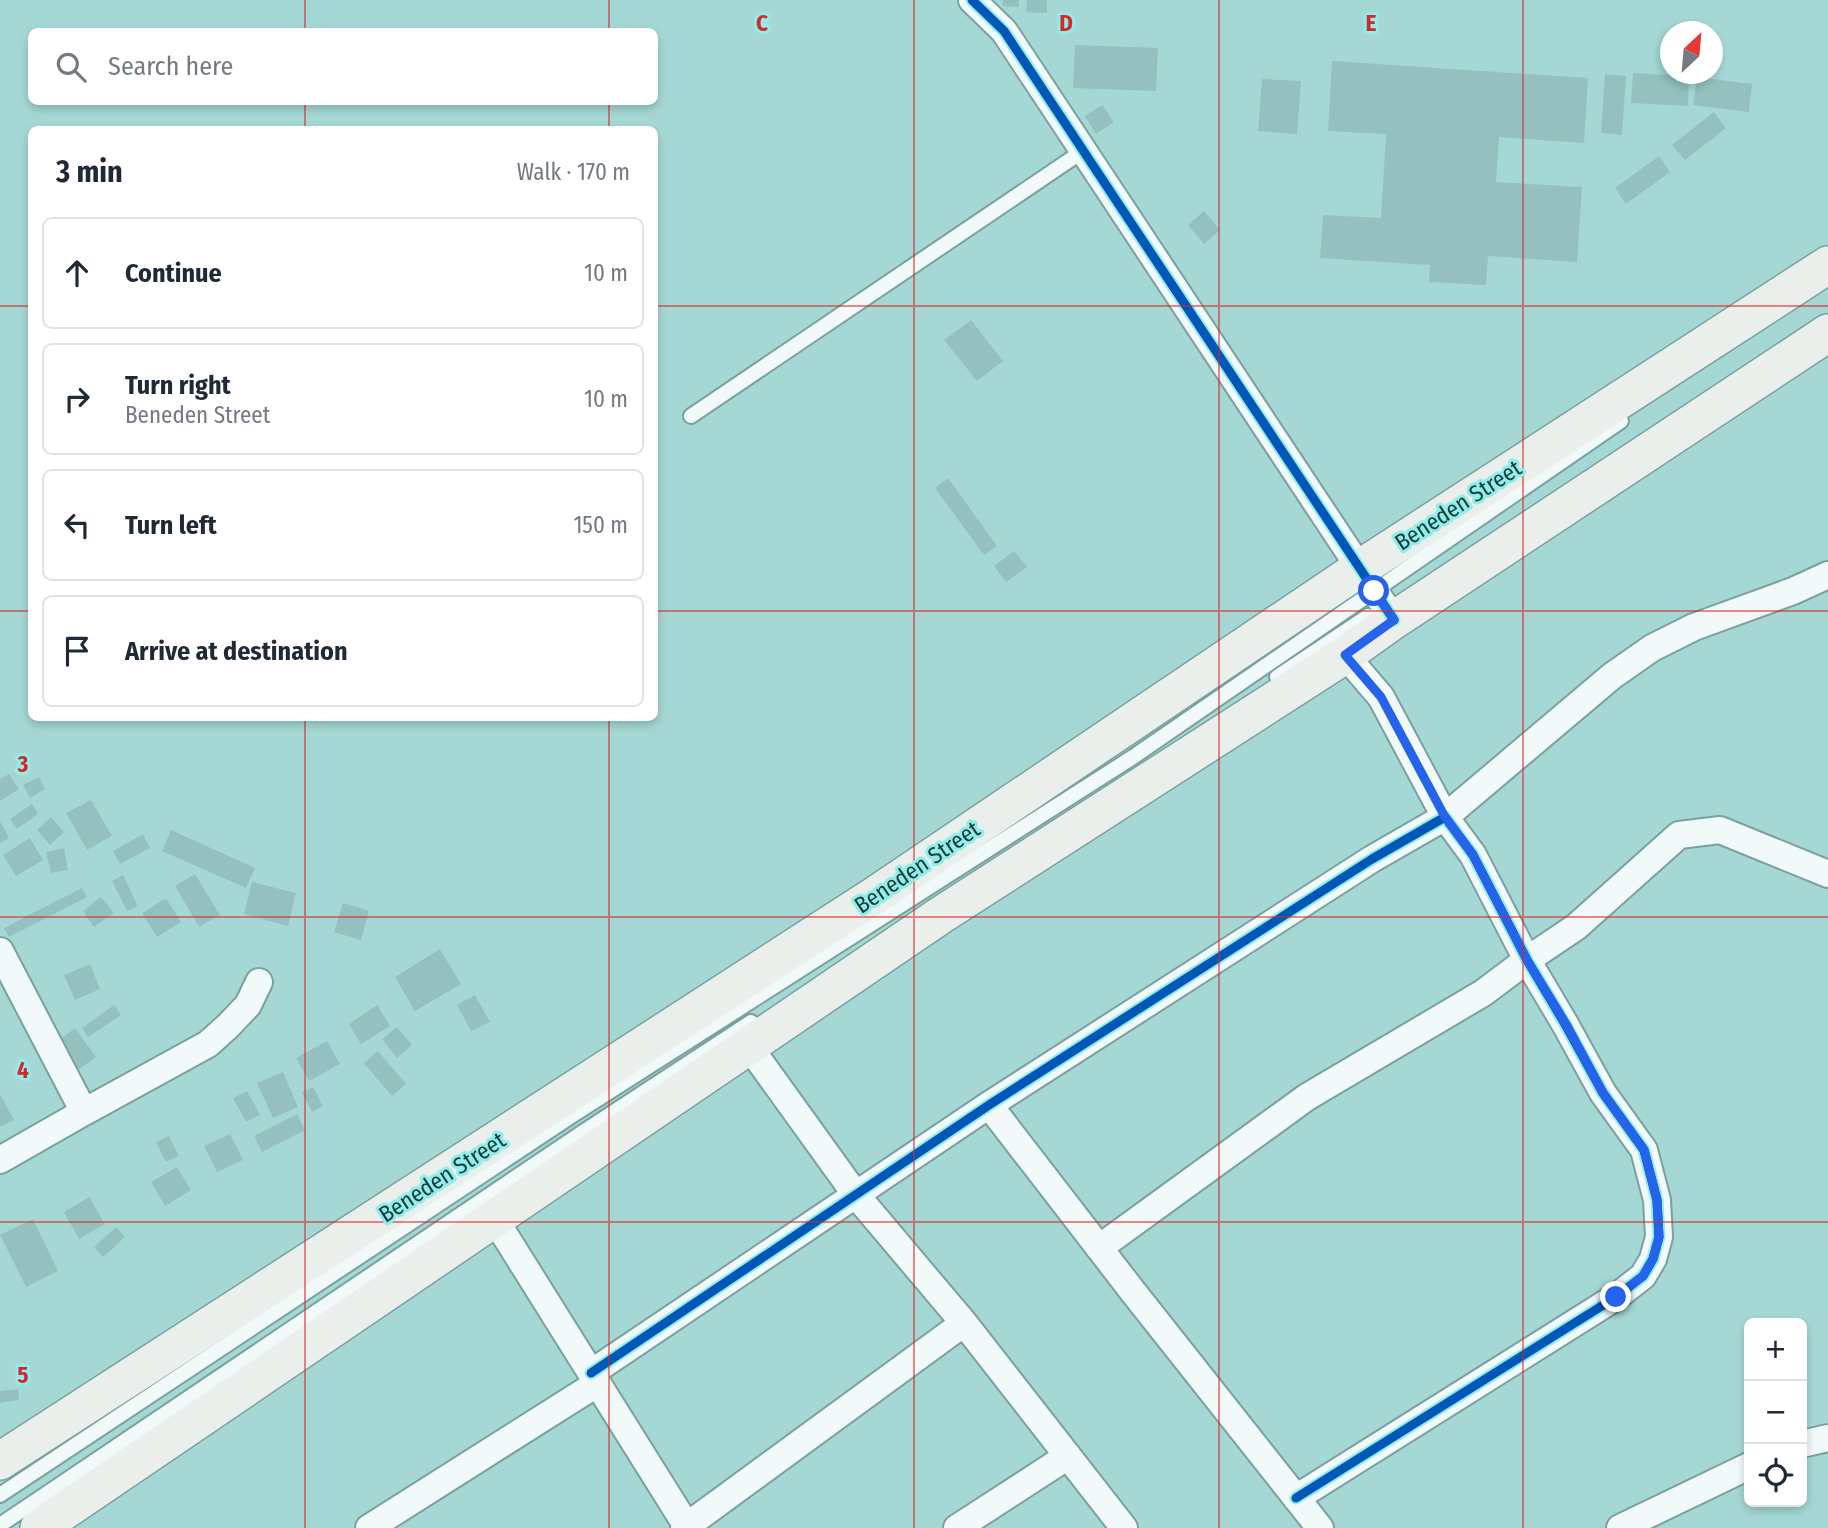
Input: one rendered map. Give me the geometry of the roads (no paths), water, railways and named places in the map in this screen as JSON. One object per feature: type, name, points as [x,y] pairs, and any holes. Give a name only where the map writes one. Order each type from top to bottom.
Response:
[{"type":"main road","name":"Beneden Street","points":[[39,1528],[494,1218],[753,1032],[941,915],[1345,655],[1382,597],[1828,265]]},
{"type":"main road","name":"Beneden Street","points":[[0,1461],[874,896],[1828,333]]},
{"type":"street","points":[[972,0],[1004,31],[1382,597]]},
{"type":"street","points":[[369,1528],[595,1378],[989,1105],[1372,859],[1445,817],[1612,676],[1652,648],[1694,628],[1828,575]]},
{"type":"street","points":[[1296,1498],[1616,1297],[1643,1276],[1653,1259],[1659,1237],[1657,1200],[1644,1150],[1603,1093],[1566,1024],[1527,960],[1473,855],[1445,817],[1381,697],[1345,655]]},
{"type":"street","points":[[1099,1248],[1307,1097],[1483,993],[1576,927],[1679,835],[1720,830],[1828,874]]},
{"type":"street","points":[[0,951],[84,1112]]},
{"type":"street","points":[[0,1160],[208,1044],[248,1005],[259,982]]},
{"type":"street","points":[[753,1032],[856,1195],[964,1323],[1124,1528]]},
{"type":"street","points":[[989,1105],[1321,1528]]},
{"type":"street","points":[[494,1218],[686,1527],[964,1323]]},
{"type":"street","points":[[1807,1443],[1828,1438]]},
{"type":"street","points":[[957,1528],[1068,1455]]},
{"type":"street","points":[[1620,1528],[1744,1468]]},
{"type":"lane","points":[[691,416],[1083,151]]},
{"type":"lane","points":[[1269,682],[1635,411]]},
{"type":"lane","points":[[0,1494],[573,1115],[1382,597]]},
{"type":"lane","points":[[1060,820],[1177,744]]},
{"type":"lane","points":[[921,912],[967,881]]},
{"type":"lane","points":[[0,1525],[583,1132],[753,1032]]}]
